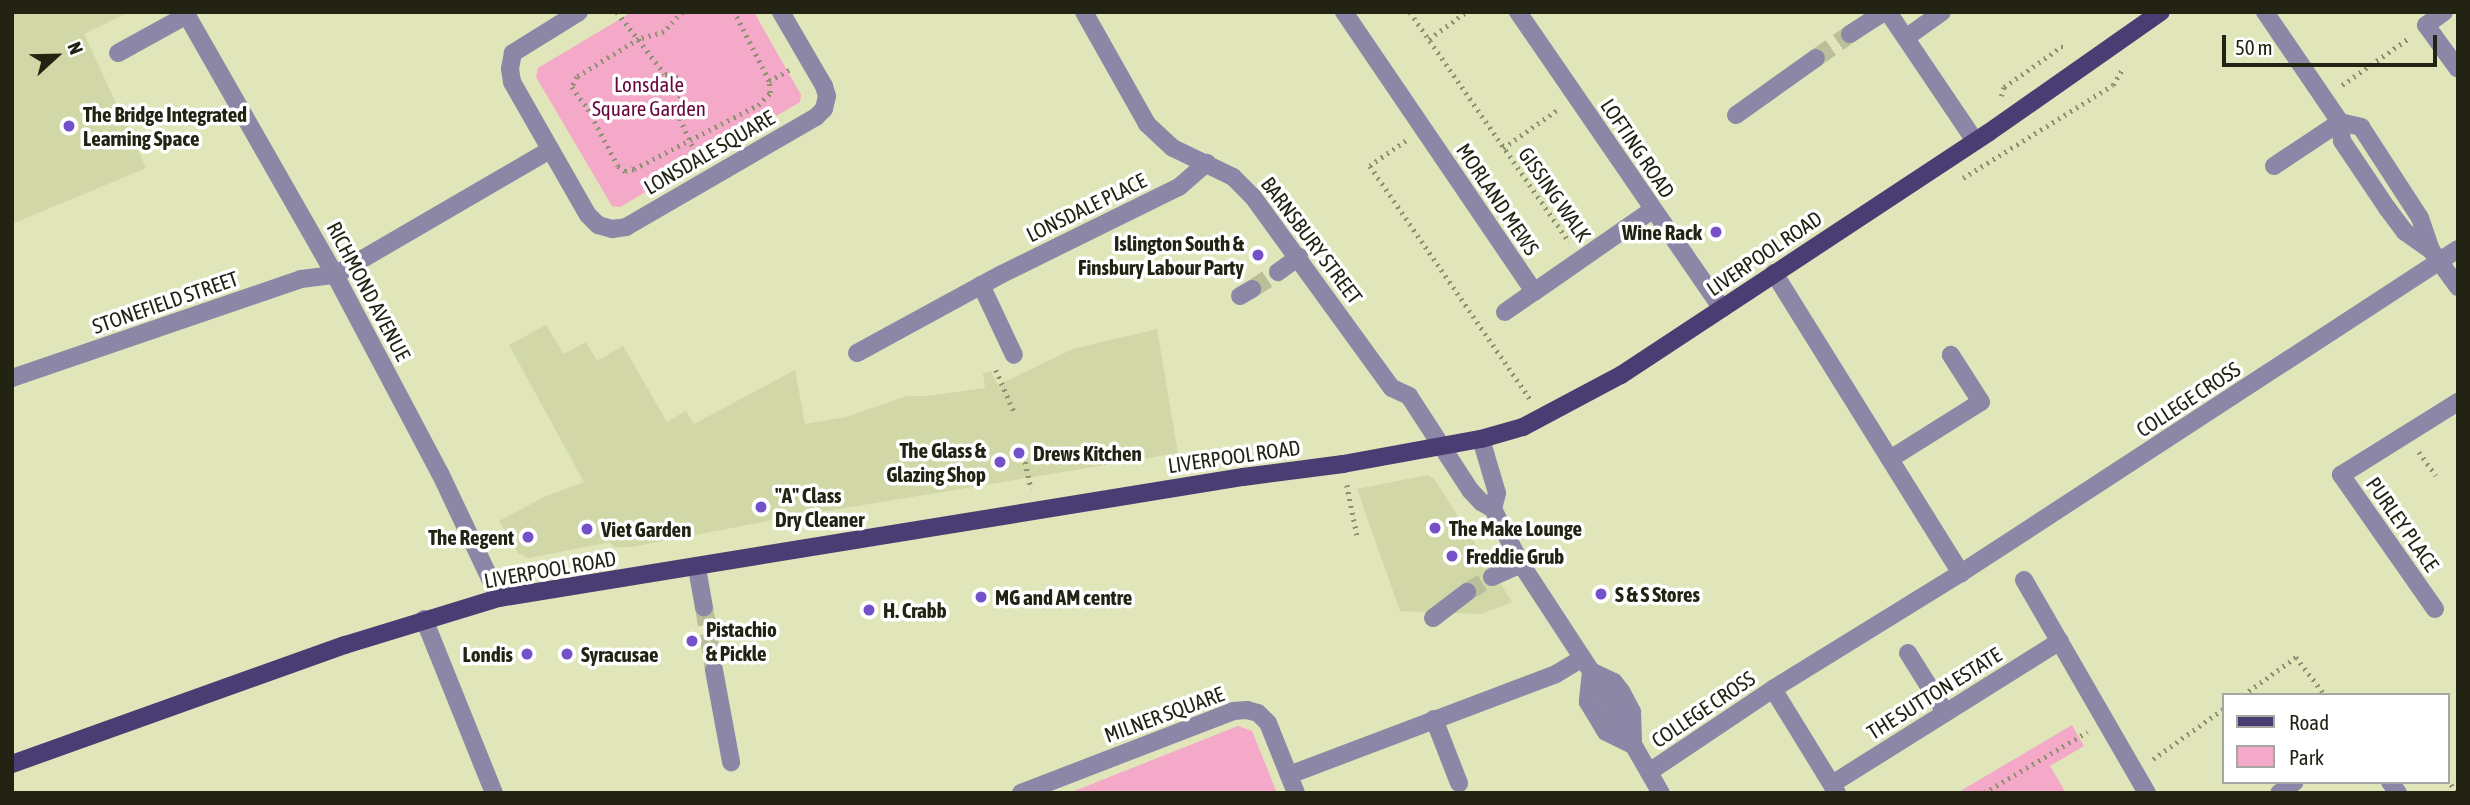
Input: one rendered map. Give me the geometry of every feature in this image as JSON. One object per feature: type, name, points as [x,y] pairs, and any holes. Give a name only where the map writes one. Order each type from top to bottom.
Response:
[{"type":"main road","name":"LIVERPOOL ROAD","points":[[12,764],[424,619],[499,598],[1343,464],[1481,439],[1544,418],[1592,393],[1722,309],[1975,141],[2161,12]]},
{"type":"street","name":"LONSDALE SQUARE","points":[[579,12],[513,53],[510,69],[512,82],[588,215],[597,225],[612,229],[626,226],[816,117],[824,109],[827,96],[824,86],[784,13]]},
{"type":"street","name":"BARNSBURY STREET","points":[[1084,12],[1147,124],[1174,148],[1233,177],[1254,197],[1392,388],[1409,396],[1443,444],[1470,491],[1493,509],[1521,564],[1587,665],[1614,682],[1621,691],[1632,712],[1633,745],[1661,793]]},
{"type":"street","name":"MORLAND MEWS","points":[[1344,12],[1534,292]]},
{"type":"street","name":"LOFTING ROAD","points":[[1518,12],[1722,309]]},
{"type":"street","points":[[1850,34],[1886,12],[1907,37],[1975,141]]},
{"type":"street","points":[[1907,37],[1942,12]]},
{"type":"street","points":[[2264,12],[2340,122],[2342,141],[2363,173],[2405,232],[2436,256]]},
{"type":"street","points":[[2444,12],[2426,25],[2458,69]]},
{"type":"street","points":[[118,53],[186,14]]},
{"type":"street","name":"RICHMOND AVENUE","points":[[186,14],[335,275],[440,473],[499,598]]},
{"type":"street","points":[[1736,115],[1816,58]]},
{"type":"street","points":[[2274,166],[2340,122],[2361,127],[2420,218],[2436,256],[2456,283]]},
{"type":"street","points":[[335,275],[550,150]]},
{"type":"street","name":"LONSDALE PLACE","points":[[858,353],[981,285],[1179,187],[1207,163]]},
{"type":"street","points":[[2363,173],[2398,183]]},
{"type":"street","points":[[1506,312],[1652,209]]},
{"type":"street","name":"COLLEGE CROSS","points":[[1649,772],[1773,689],[1961,573],[2436,256],[2458,249]]},
{"type":"street","points":[[1278,272],[1298,257]]},
{"type":"street","points":[[1774,273],[1961,573]]},
{"type":"street","name":"STONEFIELD STREET","points":[[12,378],[301,279],[335,275]]},
{"type":"street","points":[[981,285],[1014,355]]},
{"type":"street","points":[[1890,459],[1981,402],[1951,355]]},
{"type":"street","name":"PURLEY PLACE","points":[[2435,609],[2341,475],[2458,402]]},
{"type":"street","name":"BARNSBURY STREET","points":[[1481,439],[1497,493],[1493,509]]},
{"type":"street","points":[[1492,577],[1521,564]]},
{"type":"street","points":[[697,568],[704,607]]},
{"type":"street","points":[[2024,580],[2147,793]]},
{"type":"street","points":[[1433,618],[1467,593]]},
{"type":"street","points":[[424,619],[494,793]]},
{"type":"street","name":"THE SUTTON ESTATE","points":[[1773,689],[1834,788],[1945,712],[2060,641]]},
{"type":"street","points":[[1908,653],[1945,712]]},
{"type":"street","points":[[1289,775],[1434,719],[1587,665]]},
{"type":"street","name":"BARNSBURY STREET","points":[[1587,665],[1588,702],[1606,732],[1633,745]]},
{"type":"street","points":[[714,670],[731,762]]},
{"type":"street","name":"MILNER SQUARE","points":[[1021,793],[1233,711],[1258,713],[1268,723],[1296,793]]},
{"type":"street","points":[[1434,719],[1459,783]]},
{"type":"path","points":[[617,12],[665,74],[676,76],[684,83],[677,112],[688,141],[709,178]]},
{"type":"path","points":[[683,12],[664,32],[639,38],[576,77],[572,87],[618,166],[625,171],[758,105],[770,93],[769,81],[734,12]]},
{"type":"path","name":"GISSING WALK","points":[[1410,12],[1581,259]]},
{"type":"path","points":[[1429,39],[1466,12]]},
{"type":"path","points":[[2366,68],[2426,25]]},
{"type":"path","name":"GISSING WALK","points":[[1503,148],[1575,97]]},
{"type":"path","points":[[1423,129],[1370,166],[1544,418]]},
{"type":"path","points":[[1024,455],[1036,511]]},
{"type":"path","points":[[1343,464],[1357,535]]},
{"type":"path","points":[[2246,693],[2296,657],[2323,693]]},
{"type":"path","points":[[2135,772],[2222,710]]},
{"type":"path","points":[[1984,793],[2106,721]]},
{"type":"shaded area","name":"The Bridge Integrated Learning Space","points":[[12,12],[129,12],[84,34],[146,168],[12,224]]},
{"type":"shaded area","points":[[546,325],[564,354],[586,342],[597,361],[623,346],[667,422],[686,411],[694,424],[795,370],[805,424],[846,417],[907,396],[985,388],[983,373],[991,371],[998,385],[1073,349],[1157,329],[1178,453],[778,519],[632,547],[614,547],[610,542],[528,558],[518,553],[499,521],[544,497],[584,482],[509,345]]},
{"type":"shaded area","points":[[1428,475],[1435,480],[1512,602],[1481,614],[1400,611],[1357,489]]},
{"type":"green space","name":"Lonsdale Square Garden","points":[[632,12],[754,12],[801,95],[800,102],[620,207],[612,206],[536,77],[538,68]]},
{"type":"green space","points":[[2072,725],[2084,746],[2050,766],[2066,793],[1957,793]]},
{"type":"green space","points":[[1238,726],[1252,731],[1277,793],[1069,793]]},
{"type":"tunnel","points":[[1816,58],[1850,34]]},
{"type":"tunnel","points":[[1252,289],[1278,272]]},
{"type":"tunnel","points":[[1467,592],[1492,577]]},
{"type":"tunnel","points":[[704,607],[714,670]]},
{"type":"place","name":"The Bridge Integrated Learning Space","points":[[69,126]]},
{"type":"place","name":"Wine Rack","points":[[1716,232]]},
{"type":"place","name":"Islington South & Finsbury Labour Party","points":[[1258,255]]},
{"type":"place","name":"Drews Kitchen","points":[[1019,453]]},
{"type":"place","name":"The Glass & Glazing Shop","points":[[1000,462]]},
{"type":"place","name":"\"A\" Class Dry Cleaner","points":[[761,507]]},
{"type":"place","name":"The Make Lounge","points":[[1435,528]]},
{"type":"place","name":"Viet Garden","points":[[587,529]]},
{"type":"place","name":"The Regent","points":[[528,537]]},
{"type":"place","name":"Freddie Grub","points":[[1452,556]]},
{"type":"place","name":"S & S Stores","points":[[1601,594]]},
{"type":"place","name":"MG and AM centre","points":[[981,597]]},
{"type":"place","name":"H. Crabb","points":[[869,610]]},
{"type":"place","name":"Pistachio & Pickle","points":[[692,641]]},
{"type":"place","name":"Londis","points":[[527,654]]},
{"type":"place","name":"Syracusae","points":[[567,654]]}]
